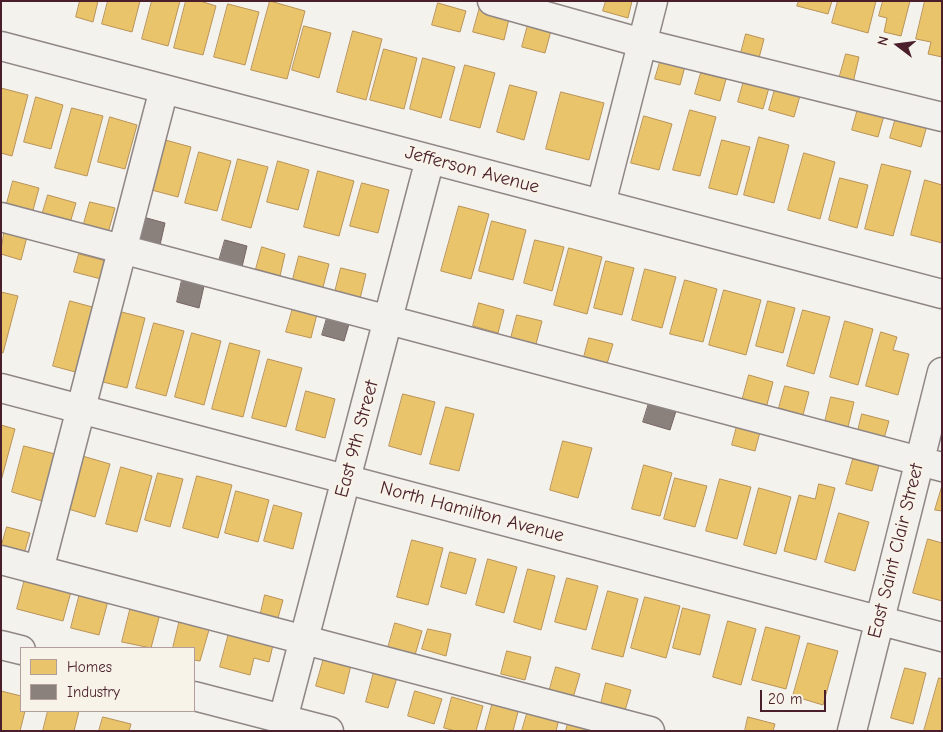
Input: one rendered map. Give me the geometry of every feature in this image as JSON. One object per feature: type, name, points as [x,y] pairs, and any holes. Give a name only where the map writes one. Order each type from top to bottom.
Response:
[{"type":"street","points":[[492,1],[642,43],[942,117]]},
{"type":"street","points":[[601,204],[653,1]]},
{"type":"street","name":"Jefferson Avenue","points":[[1,46],[942,294]]},
{"type":"street","points":[[38,570],[82,409],[164,89]]},
{"type":"street","name":"East 9th Street","points":[[283,719],[430,159]]},
{"type":"street","points":[[1,217],[930,464]]},
{"type":"street","name":"East Saint Clair Street","points":[[852,731],[879,621],[930,464],[942,372]]},
{"type":"street","name":"North Hamilton Avenue","points":[[1,388],[942,637]]},
{"type":"street","points":[[1,560],[650,731]]},
{"type":"street","points":[[1,645],[20,650]]},
{"type":"street","points":[[195,696],[328,731]]},
{"type":"building: Homes","points":[[80,1],[98,1],[93,22],[76,17]]},
{"type":"building: Homes","points":[[108,1],[140,1],[132,32],[102,24]]},
{"type":"building: Homes","points":[[152,1],[180,1],[168,46],[142,39]]},
{"type":"building: Homes","points":[[186,1],[200,1],[216,6],[203,55],[174,48]]},
{"type":"building: Homes","points":[[270,1],[305,11],[287,79],[251,70]]},
{"type":"building: Homes","points":[[606,1],[632,1],[628,18],[603,11]]},
{"type":"building: Homes","points":[[799,1],[832,1],[828,14],[797,6]]},
{"type":"building: Homes","points":[[838,1],[876,1],[868,33],[832,23]]},
{"type":"building: Homes","points":[[883,1],[910,1],[901,36],[884,32],[887,18],[879,16]]},
{"type":"building: Homes","points":[[925,1],[942,1],[942,57],[928,54],[931,42],[916,39]]},
{"type":"building: Homes","points":[[438,3],[466,11],[460,32],[432,25]]},
{"type":"building: Homes","points":[[228,4],[259,12],[245,65],[214,57]]},
{"type":"building: Homes","points":[[480,7],[510,15],[504,40],[473,32]]},
{"type":"building: Homes","points":[[529,21],[552,27],[545,53],[522,47]]},
{"type":"building: Homes","points":[[304,26],[331,33],[319,78],[292,70]]},
{"type":"building: Homes","points":[[353,31],[382,39],[366,100],[337,92]]},
{"type":"building: Homes","points":[[746,34],[764,39],[759,58],[741,53]]},
{"type":"building: Homes","points":[[384,49],[417,58],[404,109],[370,100]]},
{"type":"building: Homes","points":[[663,52],[687,59],[680,85],[655,79]]},
{"type":"building: Homes","points":[[846,54],[859,57],[853,83],[839,79]]},
{"type":"building: Homes","points":[[423,58],[455,67],[441,118],[410,109]]},
{"type":"building: Homes","points":[[465,65],[495,73],[480,128],[450,120]]},
{"type":"building: Homes","points":[[701,73],[726,79],[720,101],[695,94]]},
{"type":"building: Homes","points":[[745,77],[770,84],[763,109],[738,102]]},
{"type":"building: Homes","points":[[510,85],[537,92],[524,140],[497,132]]},
{"type":"building: Homes","points":[[776,86],[801,92],[794,117],[769,110]]},
{"type":"building: Homes","points":[[1,88],[28,95],[12,156],[1,153]]},
{"type":"building: Homes","points":[[561,92],[604,103],[589,160],[546,149]]},
{"type":"building: Homes","points":[[36,97],[63,105],[51,149],[24,142]]},
{"type":"building: Homes","points":[[859,105],[885,112],[878,137],[852,130]]},
{"type":"building: Homes","points":[[72,108],[103,116],[87,176],[55,168]]},
{"type":"building: Homes","points":[[690,110],[716,117],[700,176],[673,170]]},
{"type":"building: Homes","points":[[897,114],[928,122],[921,147],[890,138]]},
{"type":"building: Homes","points":[[644,116],[672,124],[659,170],[631,163]]},
{"type":"building: Homes","points":[[110,117],[137,125],[125,169],[98,162]]},
{"type":"building: Homes","points":[[759,137],[789,145],[774,203],[744,195]]},
{"type":"building: Homes","points":[[158,138],[191,147],[178,197],[144,188]]},
{"type":"building: Homes","points":[[722,140],[750,147],[737,195],[709,188]]},
{"type":"building: Homes","points":[[199,152],[231,161],[217,211],[185,203]]},
{"type":"building: Homes","points":[[804,153],[835,162],[820,219],[788,210]]},
{"type":"building: Homes","points":[[238,159],[268,167],[251,228],[222,220]]},
{"type":"building: Homes","points":[[278,161],[309,170],[298,210],[267,202]]},
{"type":"building: Homes","points":[[882,164],[911,171],[893,236],[865,229]]},
{"type":"building: Homes","points":[[318,171],[354,181],[339,236],[304,227]]},
{"type":"building: Homes","points":[[840,178],[868,185],[857,228],[829,220]]},
{"type":"building: Homes","points":[[925,180],[942,185],[942,243],[911,235]]},
{"type":"building: Homes","points":[[13,181],[39,188],[32,214],[6,207]]},
{"type":"building: Homes","points":[[362,183],[389,190],[378,233],[350,226]]},
{"type":"building: Homes","points":[[48,195],[76,203],[70,223],[42,215]]},
{"type":"building: Homes","points":[[90,202],[115,208],[108,233],[83,227]]},
{"type":"building: Homes","points":[[459,206],[489,214],[471,279],[441,271]]},
{"type":"building: Homes","points":[[492,221],[526,230],[513,280],[479,271]]},
{"type":"building: Homes","points":[[5,227],[28,233],[21,260],[1,254]]},
{"type":"building: Homes","points":[[535,240],[564,247],[552,291],[524,283]]},
{"type":"building: Homes","points":[[262,247],[285,254],[280,276],[256,269]]},
{"type":"building: Homes","points":[[569,248],[602,257],[587,314],[554,305]]},
{"type":"building: Homes","points":[[79,254],[106,261],[101,279],[74,272]]},
{"type":"building: Homes","points":[[299,256],[329,264],[322,291],[292,283]]},
{"type":"building: Homes","points":[[606,261],[634,268],[622,315],[594,308]]},
{"type":"building: Homes","points":[[341,268],[366,274],[359,303],[334,296]]},
{"type":"building: Homes","points":[[645,269],[676,277],[662,328],[632,320]]},
{"type":"building: Homes","points":[[685,280],[717,289],[703,342],[670,334]]},
{"type":"building: Homes","points":[[724,290],[761,300],[746,355],[709,345]]},
{"type":"building: Homes","points":[[1,292],[18,296],[3,353],[1,352]]},
{"type":"building: Homes","points":[[70,301],[96,308],[79,373],[53,366]]},
{"type":"building: Homes","points":[[768,301],[795,308],[783,353],[756,346]]},
{"type":"building: Homes","points":[[479,303],[504,310],[498,333],[473,326]]},
{"type":"building: Homes","points":[[293,308],[317,314],[311,338],[286,332]]},
{"type":"building: Homes","points":[[114,310],[145,318],[127,388],[95,380]]},
{"type":"building: Homes","points":[[803,310],[830,317],[814,374],[787,366]]},
{"type":"building: Homes","points":[[517,315],[542,321],[534,352],[509,346]]},
{"type":"building: Homes","points":[[845,321],[873,329],[858,385],[830,377]]},
{"type":"building: Homes","points":[[154,323],[184,331],[166,396],[136,388]]},
{"type":"building: Homes","points":[[881,332],[897,337],[893,350],[909,354],[898,395],[866,386]]},
{"type":"building: Homes","points":[[192,333],[221,341],[204,405],[175,397]]},
{"type":"building: Homes","points":[[589,338],[613,344],[606,367],[583,361]]},
{"type":"building: Homes","points":[[230,343],[260,351],[243,417],[212,409]]},
{"type":"building: Homes","points":[[268,359],[302,368],[286,427],[252,418]]},
{"type":"building: Homes","points":[[749,375],[773,382],[765,412],[741,405]]},
{"type":"building: Homes","points":[[785,386],[809,392],[803,415],[779,408]]},
{"type":"building: Homes","points":[[306,391],[335,399],[325,438],[296,430]]},
{"type":"building: Homes","points":[[403,394],[435,402],[421,455],[389,446]]},
{"type":"building: Homes","points":[[831,397],[854,402],[848,427],[825,422]]},
{"type":"building: Homes","points":[[446,407],[474,414],[459,471],[430,464]]},
{"type":"building: Homes","points":[[862,414],[889,421],[883,442],[857,435]]},
{"type":"building: Homes","points":[[1,425],[15,429],[1,481]]},
{"type":"building: Homes","points":[[737,426],[760,432],[755,451],[732,445]]},
{"type":"building: Homes","points":[[563,441],[592,448],[578,498],[550,490]]},
{"type":"building: Homes","points":[[24,446],[55,454],[42,501],[12,492]]},
{"type":"building: Homes","points":[[79,455],[110,464],[95,517],[65,508]]},
{"type":"building: Homes","points":[[853,459],[879,465],[872,491],[846,484]]},
{"type":"building: Homes","points":[[644,465],[672,473],[660,516],[632,509]]},
{"type":"building: Homes","points":[[121,467],[152,476],[137,532],[106,524]]},
{"type":"building: Homes","points":[[158,473],[183,479],[170,527],[145,520]]},
{"type":"building: Homes","points":[[197,476],[232,485],[218,538],[183,528]]},
{"type":"building: Homes","points":[[675,478],[707,486],[695,527],[664,519]]},
{"type":"building: Homes","points":[[720,479],[751,487],[737,539],[706,531]]},
{"type":"building: Homes","points":[[819,484],[835,488],[816,560],[784,551],[799,495],[815,499]]},
{"type":"building: Homes","points":[[942,486],[942,511],[935,510]]},
{"type":"building: Homes","points":[[759,488],[791,497],[776,554],[744,545]]},
{"type":"building: Homes","points":[[236,491],[269,500],[258,542],[225,533]]},
{"type":"building: Homes","points":[[274,505],[302,513],[293,549],[264,541]]},
{"type":"building: Homes","points":[[839,513],[869,522],[855,571],[825,562]]},
{"type":"building: Homes","points":[[7,527],[30,533],[24,554],[1,548]]},
{"type":"building: Homes","points":[[928,539],[942,543],[942,601],[913,593]]},
{"type":"building: Homes","points":[[412,540],[443,548],[428,605],[397,597]]},
{"type":"building: Homes","points":[[450,552],[476,559],[466,594],[441,587]]},
{"type":"building: Homes","points":[[488,559],[517,567],[504,613],[476,605]]},
{"type":"building: Homes","points":[[528,569],[555,576],[541,630],[514,622]]},
{"type":"building: Homes","points":[[26,575],[72,588],[63,621],[17,609]]},
{"type":"building: Homes","points":[[567,578],[598,586],[586,630],[555,622]]},
{"type":"building: Homes","points":[[81,589],[109,597],[99,635],[71,628]]},
{"type":"building: Homes","points":[[608,591],[638,599],[623,657],[592,649]]},
{"type":"building: Homes","points":[[265,595],[283,600],[276,625],[259,621]]},
{"type":"building: Homes","points":[[645,597],[680,606],[666,658],[631,648]]},
{"type":"building: Homes","points":[[132,602],[161,610],[151,647],[122,642]]},
{"type":"building: Homes","points":[[683,608],[710,615],[700,655],[673,648]]},
{"type":"building: Homes","points":[[181,615],[211,623],[200,661],[195,660],[195,647],[173,647]]},
{"type":"building: Homes","points":[[728,621],[756,629],[741,685],[713,677]]},
{"type":"building: Homes","points":[[395,623],[422,631],[415,655],[388,648]]},
{"type":"building: Homes","points":[[766,627],[800,636],[786,689],[752,680]]},
{"type":"building: Homes","points":[[230,629],[274,641],[269,662],[254,658],[250,675],[220,667]]},
{"type":"building: Homes","points":[[428,629],[451,634],[446,656],[422,649]]},
{"type":"building: Homes","points":[[808,643],[838,651],[823,705],[793,696]]},
{"type":"building: Homes","points":[[507,651],[531,657],[525,680],[501,674]]},
{"type":"building: Homes","points":[[325,654],[352,661],[344,694],[316,686]]},
{"type":"building: Homes","points":[[556,667],[580,674],[573,698],[549,692]]},
{"type":"building: Homes","points":[[375,668],[398,674],[388,708],[366,702]]},
{"type":"building: Homes","points":[[905,668],[926,673],[913,724],[891,718]]},
{"type":"building: Homes","points":[[939,678],[942,679],[942,731],[924,731]]},
{"type":"building: Homes","points":[[606,683],[631,690],[624,714],[600,708]]},
{"type":"building: Homes","points":[[1,691],[20,696],[20,712],[25,712],[20,731],[1,731]]},
{"type":"building: Homes","points":[[415,691],[442,699],[434,724],[408,716]]},
{"type":"building: Homes","points":[[452,697],[483,706],[476,731],[456,731],[444,728]]},
{"type":"building: Homes","points":[[494,698],[520,704],[513,731],[485,731]]},
{"type":"building: Homes","points":[[529,707],[560,715],[556,731],[522,731]]},
{"type":"building: Homes","points":[[48,712],[79,712],[74,731],[43,731]]},
{"type":"building: Homes","points":[[103,717],[131,724],[129,731],[99,731]]},
{"type":"building: Homes","points":[[748,717],[775,724],[773,731],[745,731]]},
{"type":"building: Homes","points":[[569,719],[597,731],[566,731]]},
{"type":"building: Industry","points":[[143,217],[165,223],[160,245],[137,239]]},
{"type":"building: Industry","points":[[225,240],[247,246],[242,267],[219,261]]},
{"type":"building: Industry","points":[[182,280],[204,286],[199,308],[177,302]]},
{"type":"building: Industry","points":[[327,318],[349,324],[344,341],[322,335]]},
{"type":"building: Industry","points":[[649,403],[676,411],[670,430],[643,422]]}]
